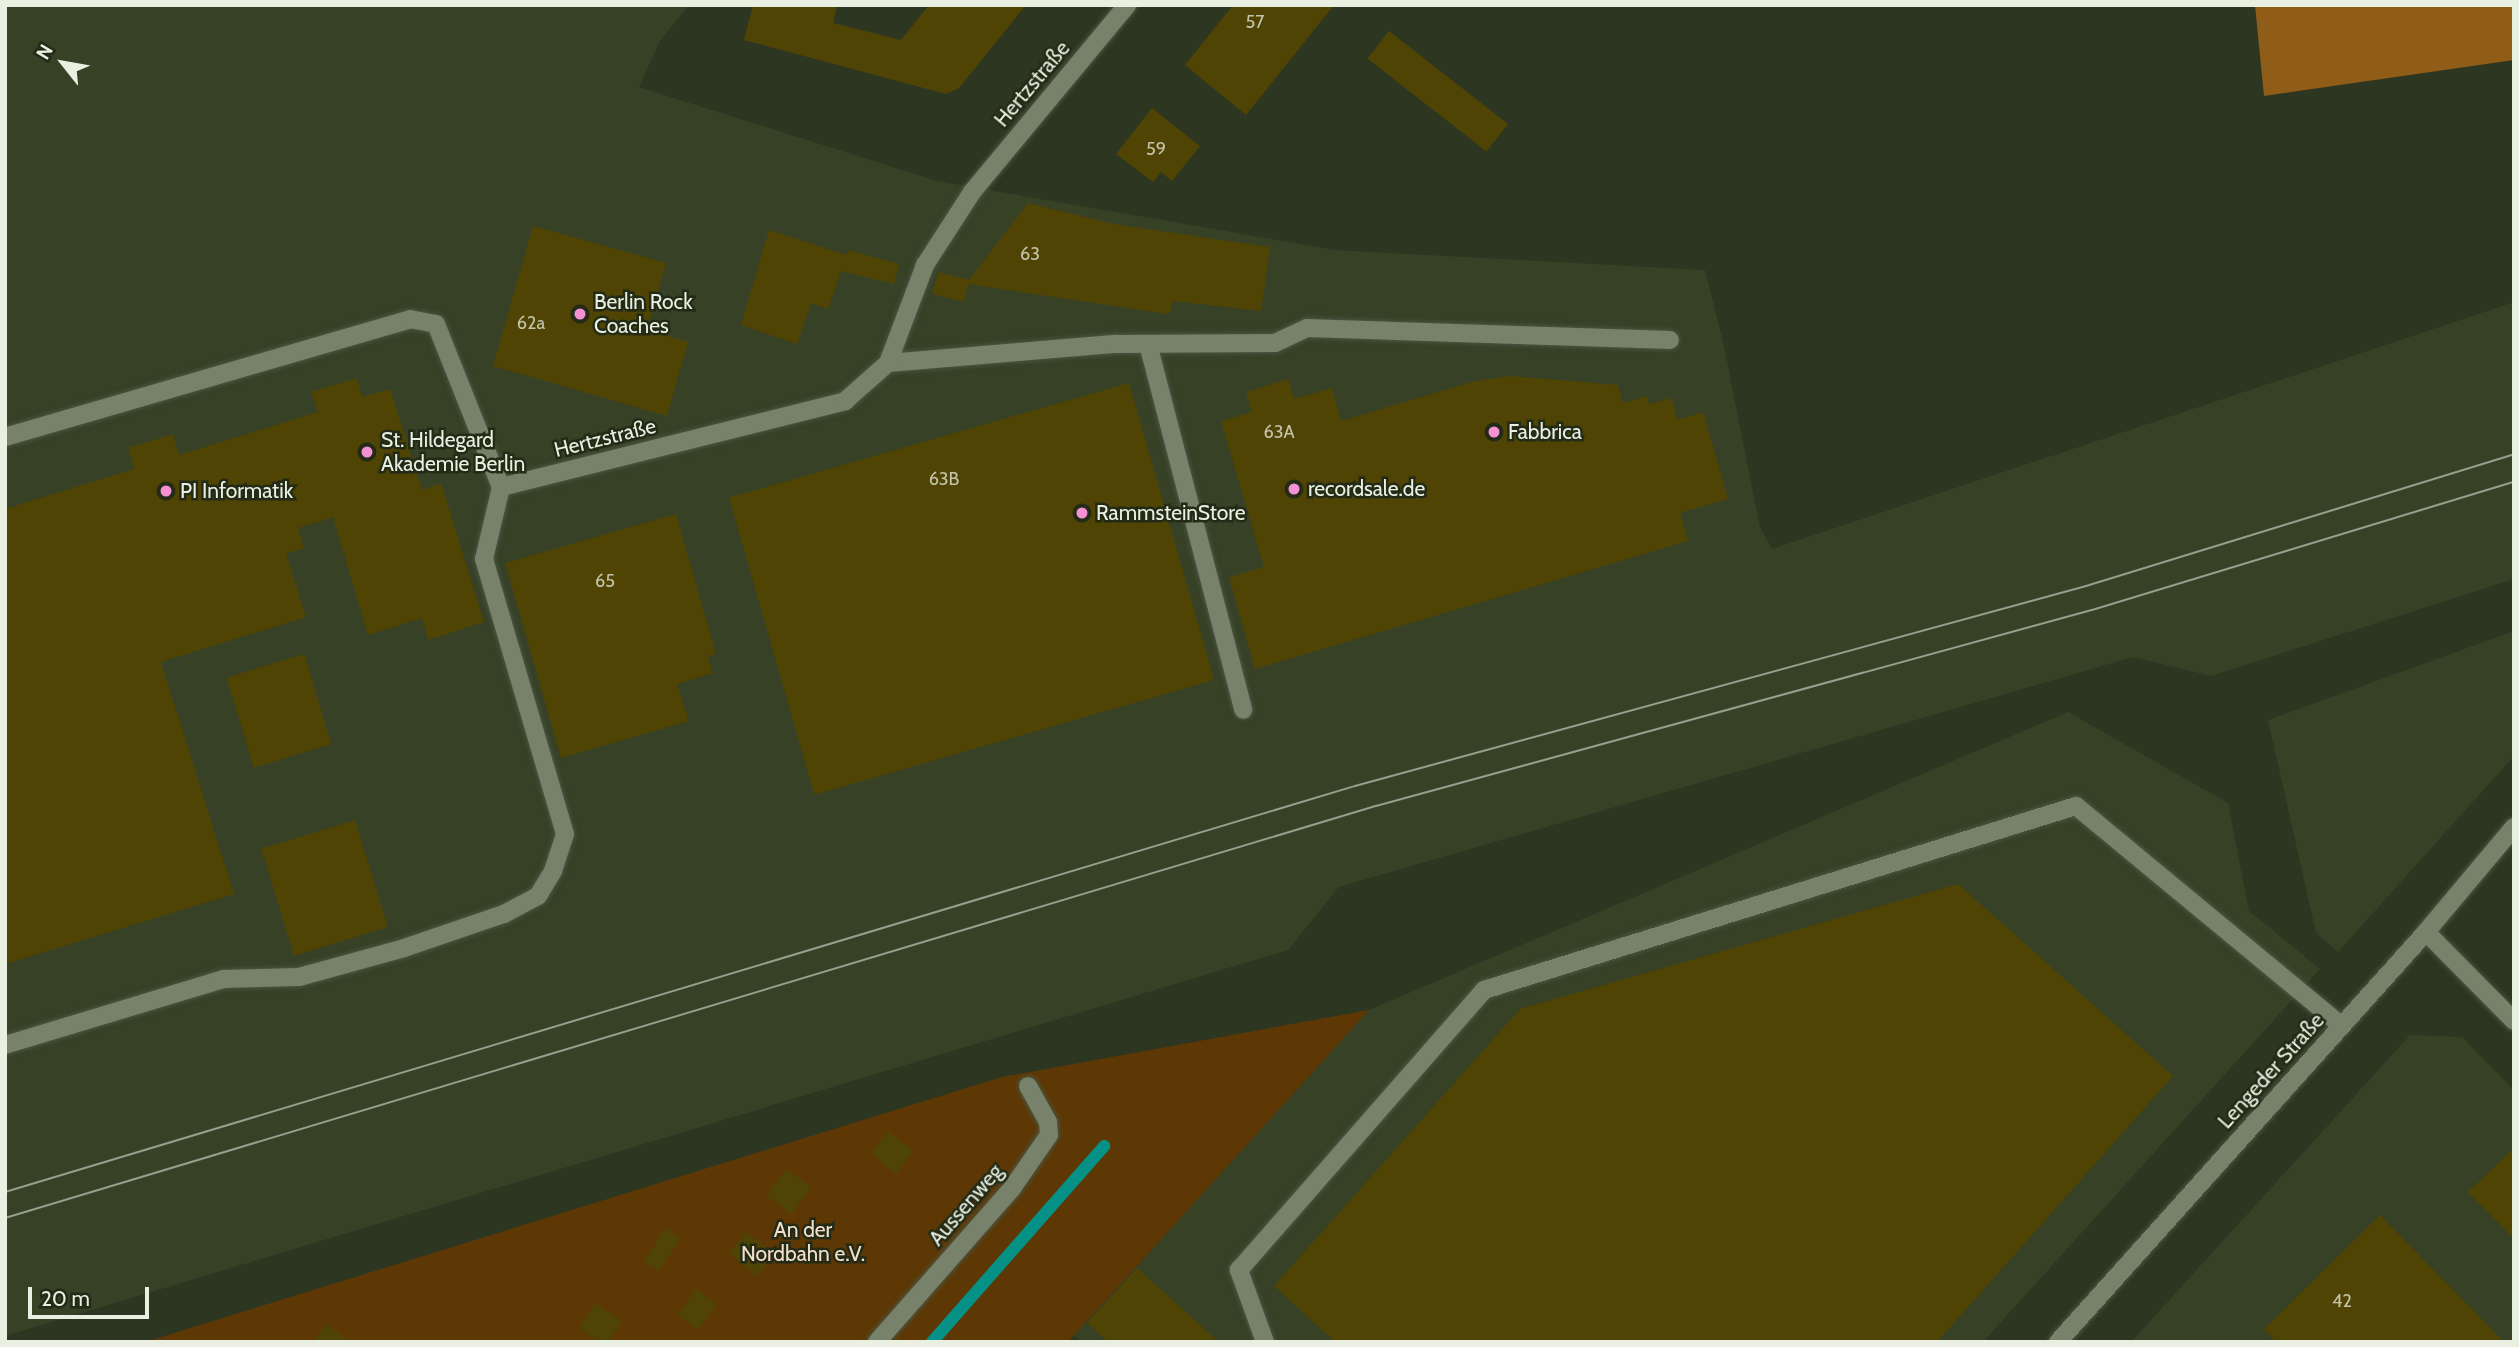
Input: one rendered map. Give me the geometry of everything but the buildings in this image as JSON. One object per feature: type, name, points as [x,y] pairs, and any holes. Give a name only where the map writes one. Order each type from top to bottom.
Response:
[{"type":"street","name":"Hertzstraße","points":[[501,487],[845,401],[888,363],[925,265],[969,195],[1127,5]]},
{"type":"street","points":[[5,438],[410,318],[436,324],[501,487],[484,559],[565,834],[552,871],[538,896],[504,914],[404,948],[299,977],[223,979],[5,1045]]},
{"type":"street","points":[[888,363],[1022,349],[1275,343],[1307,328],[1670,340]]},
{"type":"street","points":[[1148,344],[1243,710]]},
{"type":"street","points":[[1265,1342],[1239,1270],[1484,990],[2076,806],[2342,1026]]},
{"type":"street","name":"Lengeder Straße","points":[[2058,1342],[2426,932],[2514,827]]},
{"type":"street","points":[[2426,932],[2514,1021]]},
{"type":"street","name":"Aussenweg","points":[[877,1342],[1013,1187],[1049,1135],[1048,1122],[1028,1086]]},
{"type":"shaded area","points":[[5,5],[689,5],[660,41],[639,87],[937,181],[1335,250],[1705,270],[1723,341],[1760,527],[1772,549],[2514,302],[2514,579],[2211,676],[2133,657],[1339,887],[1288,950],[5,1336]]},
{"type":"shaded area","points":[[2255,5],[2514,5],[2514,60],[2264,96]]},
{"type":"shaded area","points":[[2514,631],[2514,756],[2338,952],[2316,933],[2268,720]]},
{"type":"shaded area","points":[[2068,712],[2228,803],[2249,911],[2320,969],[1983,1342],[1081,1342],[1074,1335],[1369,1010]]},
{"type":"shaded area","points":[[2410,1035],[2462,1037],[2514,1090],[2514,1342],[2131,1342]]},
{"type":"green space","name":"An der Nordbahn e.V.","points":[[1369,1010],[1068,1342],[145,1342],[1002,1077]]},
{"type":"waterway","points":[[932,1342],[1104,1146]]},
{"type":"tram line","points":[[5,1192],[1355,786],[2086,586],[2514,454]]},
{"type":"tram line","points":[[5,1218],[1376,806],[2092,610],[2514,482]]},
{"type":"place","name":"Berlin Rock Coaches","points":[[580,314]]},
{"type":"place","name":"Fabbrica","points":[[1494,432]]},
{"type":"place","name":"St. Hildegard Akademie Berlin","points":[[367,452]]},
{"type":"place","name":"recordsale.de","points":[[1294,489]]},
{"type":"place","name":"PI Informatik","points":[[166,491]]},
{"type":"place","name":"RammsteinStore","points":[[1082,513]]}]
